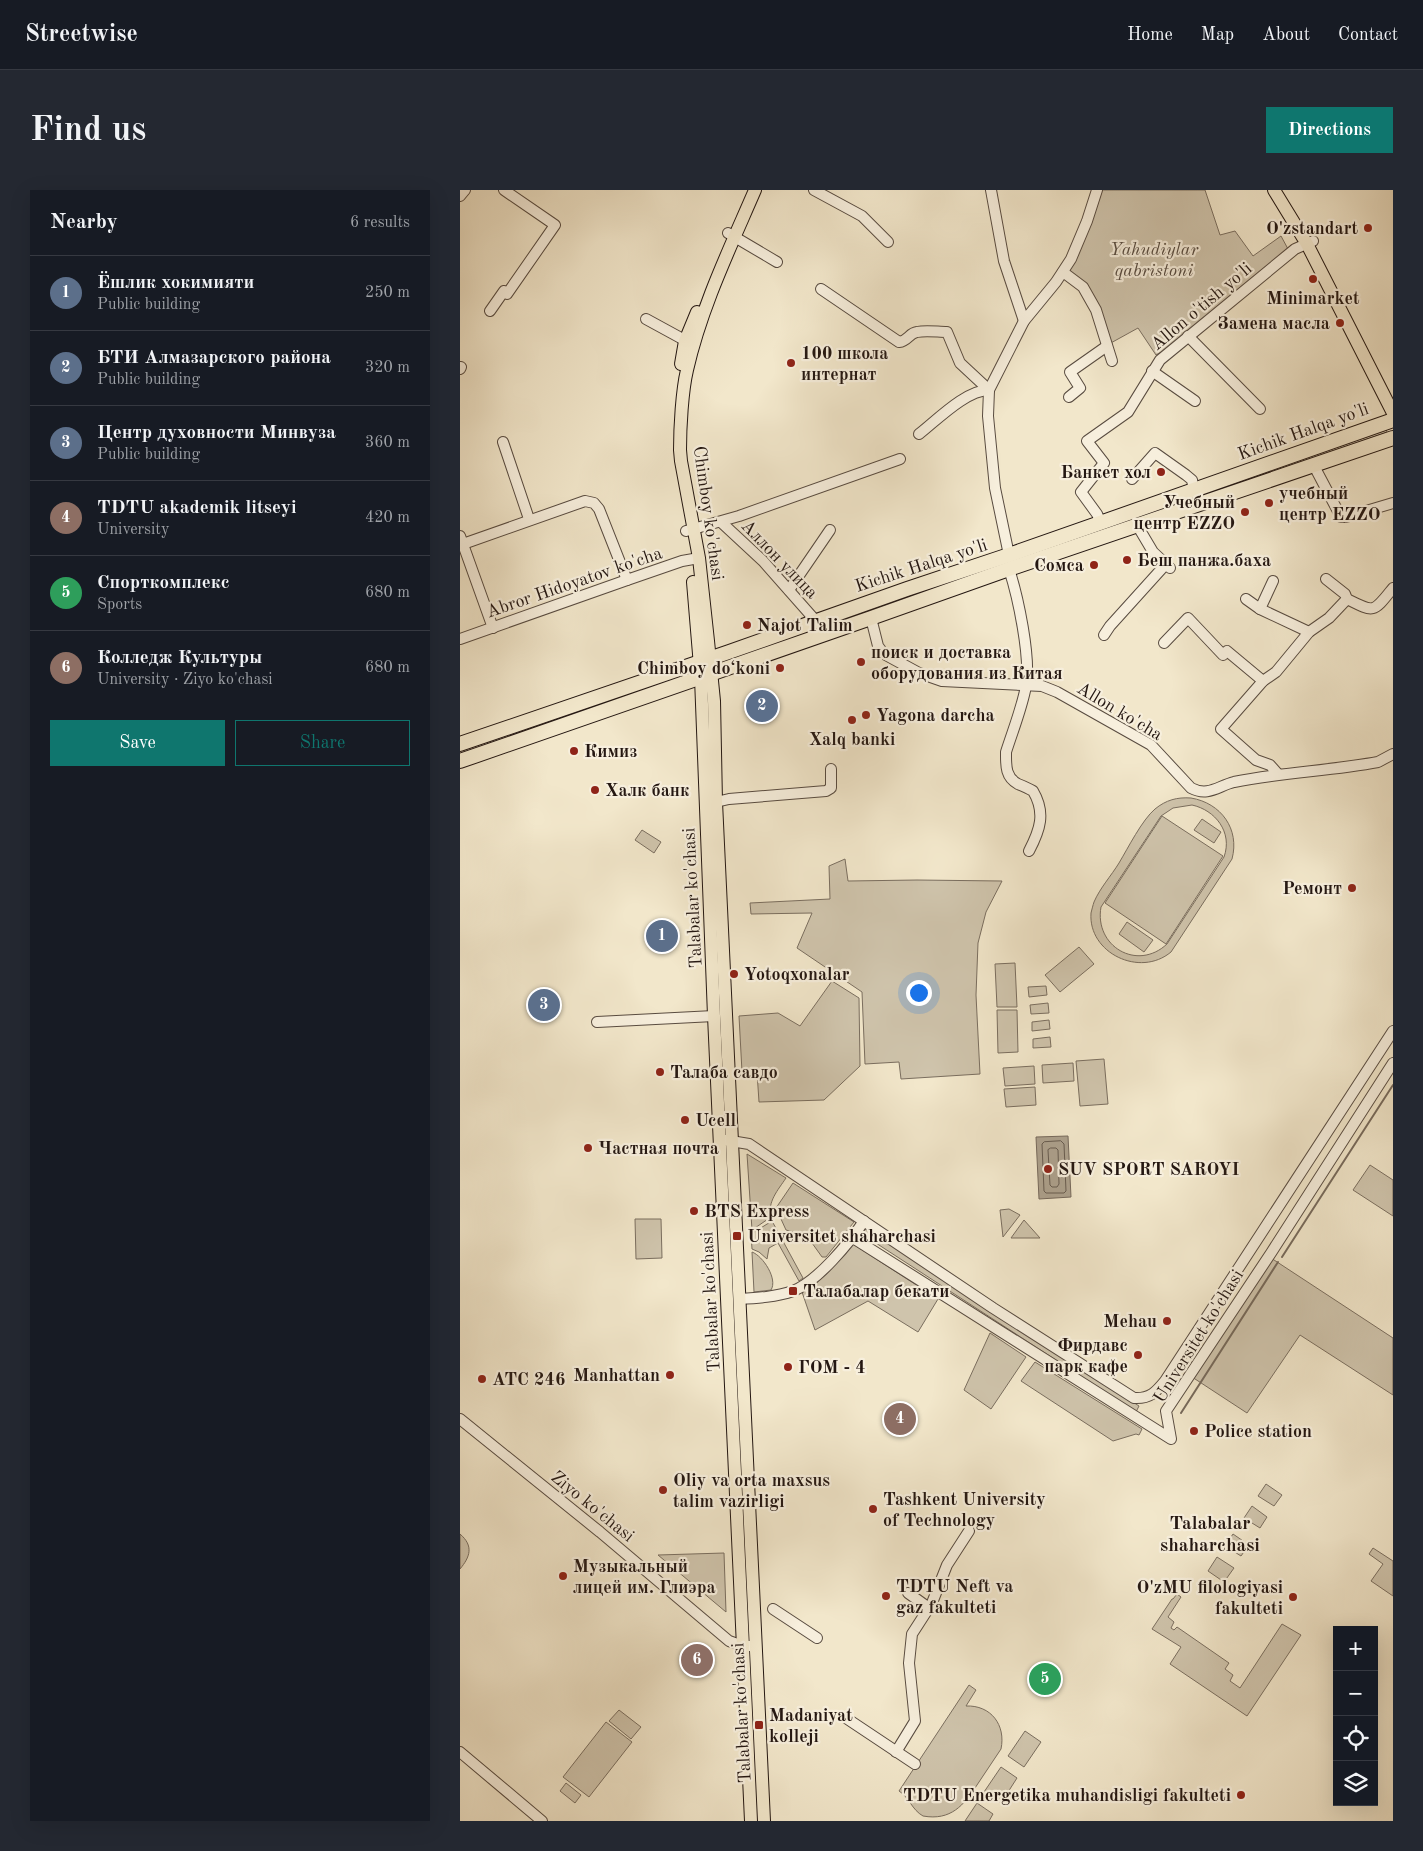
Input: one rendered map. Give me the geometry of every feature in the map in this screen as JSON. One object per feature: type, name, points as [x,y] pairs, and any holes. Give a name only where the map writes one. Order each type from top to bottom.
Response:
[{"type":"highway","name":"Kichik Halqa yo'li","points":[[460,761],[871,618],[912,603],[1101,523],[1393,420]]},
{"type":"highway","name":"Kichik Halqa yo'li","points":[[465,742],[907,589],[1136,525],[1393,438]]},
{"type":"highway","points":[[907,589],[912,603]]},
{"type":"highway","points":[[465,742],[475,756]]},
{"type":"main road","name":"Chimboy ko'chasi","points":[[705,660],[695,559],[689,530],[681,461],[680,440],[686,372],[689,343],[732,235],[747,190]]},
{"type":"main road","name":"Chimboy ko'chasi","points":[[732,235],[755,190]]},
{"type":"main road","points":[[1274,190],[1310,242],[1393,412]]},
{"type":"main road","points":[[1282,190],[1393,393]]},
{"type":"main road","name":"Talabalar ko'chasi","points":[[705,660],[749,1646],[751,1821]]},
{"type":"main road","name":"Talabalar ko'chasi","points":[[716,916],[714,1016],[739,1299],[738,1397]]},
{"type":"main road","name":"Talabalar ko'chasi","points":[[749,1646],[764,1821]]},
{"type":"street","points":[[460,196],[465,190]]},
{"type":"street","points":[[490,311],[504,292],[507,294],[555,225],[504,190]]},
{"type":"street","points":[[814,190],[862,216],[888,242]]},
{"type":"street","points":[[991,190],[1004,261],[1024,321]]},
{"type":"street","points":[[1029,851],[1040,828],[1041,811],[1033,791],[1015,782],[1009,776],[1006,762],[1006,752],[1026,686],[1027,663],[1019,609],[995,488],[988,416],[989,390],[1024,321],[1071,259],[1097,190]]},
{"type":"street","points":[[732,235],[778,262]]},
{"type":"street","name":"Allon o'tish yo'li","points":[[1101,523],[1081,492],[1104,463],[1087,441],[1128,412],[1160,360],[1295,249],[1310,242]]},
{"type":"street","points":[[1063,272],[1083,287],[1096,310],[1112,361]]},
{"type":"street","points":[[821,289],[899,342],[906,341],[918,331],[948,332],[960,363],[989,390]]},
{"type":"street","points":[[646,319],[689,343]]},
{"type":"street","points":[[1188,336],[1260,410]]},
{"type":"street","points":[[1069,397],[1080,388],[1070,372],[1107,346]]},
{"type":"street","points":[[1152,371],[1195,401]]},
{"type":"street","points":[[919,434],[954,406],[980,390],[989,390]]},
{"type":"street","points":[[503,442],[529,519]]},
{"type":"street","points":[[1132,480],[1155,454],[1186,474],[1192,480],[1194,490]]},
{"type":"street","points":[[689,530],[721,522],[900,459]]},
{"type":"street","points":[[1312,464],[1341,517],[1393,503]]},
{"type":"street","points":[[494,628],[461,540],[585,501],[594,503],[600,509],[627,580]]},
{"type":"street","name":"Аллон улица","points":[[721,522],[763,561],[816,620]]},
{"type":"street","points":[[1104,635],[1110,626],[1168,566],[1153,552],[1136,525]]},
{"type":"street","points":[[789,590],[830,530]]},
{"type":"street","name":"Abror Hidoyatov ko'cha","points":[[460,639],[627,580],[695,559]]},
{"type":"street","points":[[1326,579],[1345,594],[1347,599],[1366,608],[1374,609],[1379,606],[1393,588]]},
{"type":"street","points":[[1260,609],[1273,580]]},
{"type":"street","points":[[1246,599],[1260,609],[1309,632]]},
{"type":"street","points":[[1347,599],[1329,618],[1309,632],[1276,672],[1263,681],[1221,729],[1256,760],[1270,764],[1278,774],[1372,763],[1384,760],[1393,754]]},
{"type":"street","name":"Allon ko'cha","points":[[871,618],[878,646],[884,654],[919,673],[942,681],[1042,686],[1057,692],[1151,745],[1191,788],[1197,791],[1208,792],[1231,783],[1278,774]]},
{"type":"street","points":[[1164,644],[1188,618],[1223,655],[1227,651],[1263,681]]},
{"type":"street","points":[[710,802],[826,791],[831,788],[831,769]]},
{"type":"street","points":[[597,1022],[714,1016]]},
{"type":"street","name":"Universitet ko'chasi","points":[[726,1140],[749,1144],[993,1308],[1134,1398],[1148,1397],[1154,1394],[1165,1381],[1393,1031]]},
{"type":"street","name":"Universitet ko'chasi","points":[[853,1238],[1171,1439],[1166,1411],[1271,1253],[1393,1063]]},
{"type":"street","points":[[739,1299],[772,1296],[793,1291],[806,1284],[853,1238],[864,1221]]},
{"type":"street","name":"Ziyo ko'chasi","points":[[460,1419],[586,1520],[729,1641],[749,1646]]},
{"type":"street","points":[[896,1752],[914,1720],[909,1663],[911,1638],[929,1608],[947,1565],[969,1531]]},
{"type":"street","points":[[908,1594],[929,1608]]},
{"type":"street","points":[[773,1609],[817,1638]]},
{"type":"street","points":[[846,1718],[915,1764]]},
{"type":"street","points":[[460,1752],[542,1821]]},
{"type":"green space","name":"Yahudiylar qabristoni","points":[[1100,190],[1205,190],[1220,235],[1235,231],[1253,256],[1281,236],[1288,249],[1171,347],[1156,355],[1138,328],[1109,344],[1097,306],[1067,272]]},
{"type":"green space","points":[[1385,428],[1387,432],[917,595],[915,591]]},
{"type":"green space","points":[[900,598],[902,602],[718,667],[716,662]]},
{"type":"green space","points":[[680,673],[682,678],[489,744],[486,741]]},
{"type":"green space","points":[[1186,798],[1211,805],[1226,819],[1233,838],[1232,859],[1171,952],[1159,959],[1131,962],[1107,950],[1098,940],[1092,927],[1091,913],[1094,902],[1150,814],[1168,801]],"holes":[[[1192,805],[1215,817],[1224,831],[1226,839],[1224,857],[1167,944],[1155,952],[1143,956],[1131,955],[1120,951],[1104,933],[1101,921],[1101,907],[1161,816],[1173,808]]]},
{"type":"green space","points":[[1162,816],[1223,856],[1166,944],[1105,903]]},
{"type":"green space","points":[[1202,819],[1221,832],[1214,843],[1194,830]]},
{"type":"green space","points":[[642,830],[661,842],[654,853],[635,840]]},
{"type":"green space","points":[[845,859],[848,881],[1002,881],[986,912],[978,943],[976,995],[980,1074],[901,1079],[899,1062],[865,1064],[862,992],[797,948],[812,913],[751,914],[750,903],[830,899],[829,866]]},
{"type":"green space","points":[[1127,922],[1153,940],[1144,952],[1119,934]]},
{"type":"green space","points":[[1079,947],[1094,964],[1060,992],[1045,975]]},
{"type":"green space","points":[[1015,963],[1017,1007],[997,1007],[995,964]]},
{"type":"green space","points":[[832,981],[859,998],[860,1066],[824,1100],[759,1102],[757,1072],[742,1072],[739,1016],[778,1013],[800,1026]]},
{"type":"green space","points":[[1046,986],[1047,995],[1029,997],[1028,987]]},
{"type":"green space","points":[[1048,1003],[1049,1013],[1031,1014],[1030,1005]]},
{"type":"green space","points":[[997,1010],[1017,1010],[1018,1052],[998,1053]]},
{"type":"green space","points":[[1049,1020],[1050,1029],[1032,1031],[1032,1022]]},
{"type":"green space","points":[[1050,1037],[1051,1047],[1033,1048],[1033,1039]]},
{"type":"green space","points":[[1104,1059],[1108,1104],[1080,1106],[1076,1061]]},
{"type":"green space","points":[[1073,1063],[1074,1081],[1043,1083],[1042,1065]]},
{"type":"green space","points":[[1034,1066],[1035,1084],[1005,1086],[1003,1068]]},
{"type":"green space","points":[[1035,1087],[1036,1105],[1006,1107],[1004,1089]]},
{"type":"green space","points":[[747,1154],[786,1178],[772,1201],[771,1217],[752,1230]]},
{"type":"green space","points":[[1370,1165],[1393,1180],[1393,1216],[1353,1190]]},
{"type":"green space","points":[[793,1183],[854,1222],[826,1257],[822,1257],[807,1236],[786,1230],[776,1208]]},
{"type":"green space","points":[[1009,1209],[1020,1215],[1003,1237],[1000,1210]]},
{"type":"green space","points":[[635,1219],[661,1219],[662,1258],[636,1259]]},
{"type":"green space","points":[[1024,1220],[1040,1238],[1011,1238]]},
{"type":"green space","points":[[772,1221],[803,1278],[799,1281],[778,1243],[769,1248],[767,1259],[752,1249],[751,1234]]},
{"type":"green space","points":[[866,1228],[1139,1406],[1136,1412],[862,1234]]},
{"type":"green space","points":[[853,1244],[938,1299],[918,1332],[868,1301],[815,1330],[802,1292],[822,1276]]},
{"type":"green space","points":[[752,1252],[761,1258],[771,1274],[773,1285],[771,1290],[754,1292]]},
{"type":"green space","points":[[1271,1258],[1393,1338],[1393,1395],[1300,1335],[1247,1413],[1192,1377]]},
{"type":"green space","points":[[990,1333],[1026,1357],[991,1409],[964,1390]]},
{"type":"green space","points":[[1035,1362],[1142,1429],[1139,1435],[1136,1434],[1113,1441],[1021,1381]]},
{"type":"green space","points":[[1266,1484],[1282,1495],[1274,1506],[1258,1496]]},
{"type":"green space","points":[[1252,1506],[1267,1517],[1260,1528],[1244,1518]]},
{"type":"green space","points":[[460,1534],[469,1547],[469,1552],[460,1569]]},
{"type":"green space","points":[[1233,1534],[1249,1545],[1241,1556],[1225,1546]]},
{"type":"green space","points":[[1373,1548],[1393,1561],[1393,1596],[1371,1581],[1383,1564],[1369,1554]]},
{"type":"green space","points":[[724,1553],[726,1612],[658,1555]]},
{"type":"green space","points":[[1217,1557],[1234,1568],[1224,1582],[1208,1571]]},
{"type":"green space","points":[[1177,1594],[1181,1597],[1168,1617],[1174,1622],[1171,1628],[1174,1630],[1177,1627],[1229,1663],[1225,1669],[1233,1675],[1230,1681],[1240,1688],[1282,1624],[1301,1635],[1247,1716],[1170,1664],[1181,1647],[1152,1629]]},
{"type":"green space","points":[[969,1685],[976,1690],[966,1706],[983,1709],[995,1718],[1001,1732],[1001,1749],[962,1805],[949,1814],[933,1817],[923,1816],[899,1791]]},
{"type":"green space","points":[[619,1710],[641,1727],[631,1739],[609,1721]]},
{"type":"green space","points":[[606,1722],[632,1742],[589,1797],[563,1777]]},
{"type":"green space","points":[[1025,1731],[1041,1742],[1024,1767],[1008,1756]]},
{"type":"green space","points":[[1001,1767],[1017,1778],[1001,1803],[984,1792]]},
{"type":"green space","points":[[566,1783],[581,1795],[575,1803],[560,1791]]},
{"type":"green space","points":[[977,1803],[993,1814],[989,1821],[965,1821]]},
{"type":"water","points":[[1068,1136],[1071,1197],[1039,1199],[1036,1137]]},
{"type":"waterway","points":[[1282,1257],[1393,1085]]},
{"type":"waterway","points":[[1181,1413],[1278,1262]]},
{"type":"place","name":"O'zstandart","points":[[1368,228]]},
{"type":"place","name":"Minimarket","points":[[1313,279]]},
{"type":"place","name":"Замена масла","points":[[1340,323]]},
{"type":"place","name":"100 школа интернат","points":[[791,363]]},
{"type":"place","name":"Банкет хол","points":[[1161,472]]},
{"type":"place","name":"учебный центр ЕZZO","points":[[1269,503]]},
{"type":"place","name":"Учебный центр EZZO","points":[[1245,512]]},
{"type":"place","name":"Беш панжа.баха","points":[[1127,560]]},
{"type":"place","name":"Сомса","points":[[1094,565]]},
{"type":"place","name":"Najot Talim","points":[[747,625]]},
{"type":"place","name":"поиск и доставка оборудования из Китая","points":[[861,662]]},
{"type":"place","name":"Chimboy doʻkoni","points":[[780,668]]},
{"type":"place","name":"БТИ Алмазарского района","points":[[762,706]]},
{"type":"place","name":"Yagona darcha","points":[[866,715]]},
{"type":"place","name":"Xalq banki","points":[[852,720]]},
{"type":"place","name":"Кимиз","points":[[574,751]]},
{"type":"place","name":"Халк банк","points":[[595,790]]},
{"type":"place","name":"Ремонт","points":[[1352,888]]},
{"type":"place","name":"Ёшлик хокимияти","points":[[662,936]]},
{"type":"place","name":"Yotoqxonalar","points":[[734,974]]},
{"type":"place","name":"Центр духовности Минвуза","points":[[544,1005]]},
{"type":"place","name":"Талаба савдо","points":[[660,1072]]},
{"type":"place","name":"Ucell","points":[[685,1120]]},
{"type":"place","name":"Частная почта","points":[[588,1148]]},
{"type":"place","name":"SUV SPORT SAROYI","points":[[1048,1169]]},
{"type":"place","name":"BTS Express","points":[[694,1211]]},
{"type":"place","name":"Universitet shaharchasi","points":[[737,1236]]},
{"type":"place","name":"Талабалар бекати","points":[[793,1291]]},
{"type":"place","name":"Mehau","points":[[1167,1321]]},
{"type":"place","name":"Фирдавс парк кафе","points":[[1138,1355]]},
{"type":"place","name":"ГОМ - 4","points":[[788,1367]]},
{"type":"place","name":"Manhattan","points":[[670,1375]]},
{"type":"place","name":"АТС 246","points":[[482,1379]]},
{"type":"place","name":"TDTU akademik litseyi","points":[[900,1419]]},
{"type":"place","name":"Police station","points":[[1194,1431]]},
{"type":"place","name":"Oliy va orta maxsus talim vazirligi","points":[[663,1490]]},
{"type":"place","name":"Tashkent University of Technology","points":[[873,1509]]},
{"type":"place","name":"Музыкальный лицей им. Глиэра","points":[[563,1576]]},
{"type":"place","name":"TDTU Neft va gaz fakulteti","points":[[886,1596]]},
{"type":"place","name":"O'zMU filologiyasi fakulteti","points":[[1293,1597]]},
{"type":"place","name":"Колледж Культуры","points":[[697,1660]]},
{"type":"place","name":"Спорткомплекс","points":[[1045,1679]]},
{"type":"place","name":"Madaniyat kolleji","points":[[759,1725]]},
{"type":"place","name":"TDTU Energetika muhandisligi fakulteti","points":[[1241,1795]]},
{"type":"district","name":"Talabalar shaharchasi","points":[[1210,1533]]}]
